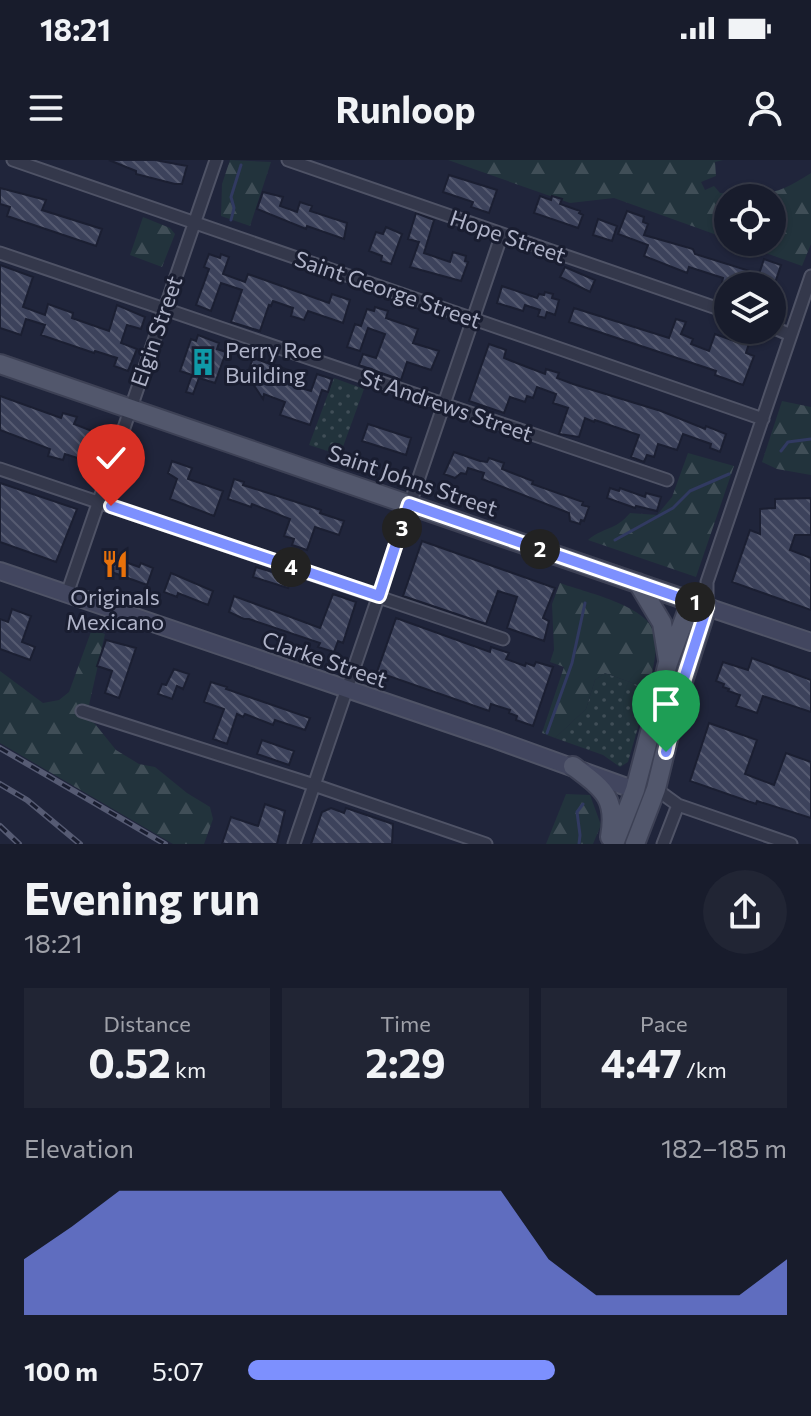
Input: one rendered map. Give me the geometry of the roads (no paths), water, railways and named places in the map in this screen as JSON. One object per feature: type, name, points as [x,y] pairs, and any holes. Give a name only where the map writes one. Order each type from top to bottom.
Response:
[{"type":"main road","name":"Saint Johns Street","points":[[0,364],[811,642]]},
{"type":"main road","name":"Clarke Street","points":[[0,571],[573,766],[635,790]]},
{"type":"main road","points":[[638,583],[664,630],[668,663]]},
{"type":"main road","points":[[612,844],[635,790],[668,663],[699,604]]},
{"type":"main road","points":[[635,844],[656,789],[699,604]]},
{"type":"main road","points":[[573,766],[599,787],[610,801],[613,812],[612,844]]},
{"type":"main road","points":[[635,790],[649,810]]},
{"type":"street","name":"Saint George Street","points":[[13,160],[763,419]]},
{"type":"street","name":"Elgin Street","points":[[67,594],[216,160]]},
{"type":"street","name":"Hope Street","points":[[288,160],[714,307]]},
{"type":"street","points":[[294,844],[502,234]]},
{"type":"street","name":"St Andrews Street","points":[[0,253],[667,480]]},
{"type":"street","points":[[699,604],[811,276]]},
{"type":"street","points":[[786,333],[791,335]]},
{"type":"street","points":[[0,469],[503,639]]},
{"type":"street","points":[[82,711],[486,844]]},
{"type":"street","points":[[656,789],[678,805],[791,844]]},
{"type":"street","points":[[663,844],[678,805]]},
{"type":"waterway","points":[[231,220],[234,208],[231,197],[241,165]]},
{"type":"waterway","points":[[781,451],[788,442],[811,439]]},
{"type":"waterway","points":[[615,540],[673,508],[690,491],[729,474]]},
{"type":"waterway","points":[[547,733],[572,663],[585,603]]},
{"type":"waterway","points":[[579,844],[577,812],[583,804]]},
{"type":"railway","points":[[0,748],[165,844]]},
{"type":"railway","points":[[0,784],[27,800],[80,844]]},
{"type":"railway","points":[[0,826],[19,844]]},
{"type":"place","name":"Perry Roe Building","points":[[203,362]]},
{"type":"place","name":"Originals Mexicano","points":[[115,564]]}]
